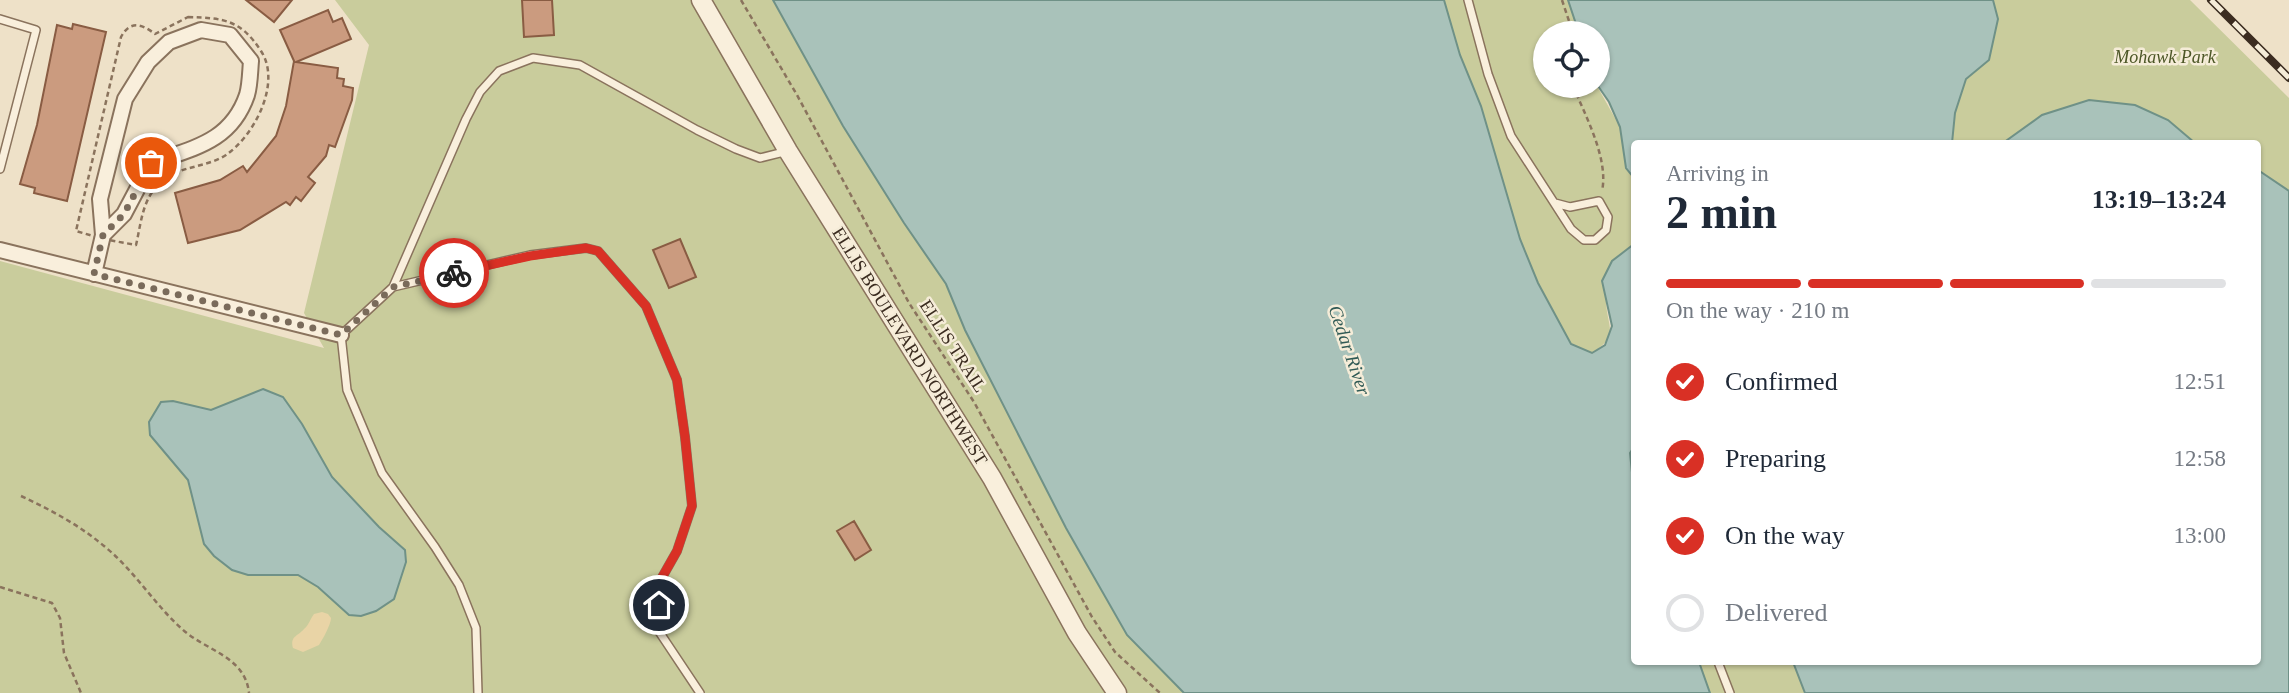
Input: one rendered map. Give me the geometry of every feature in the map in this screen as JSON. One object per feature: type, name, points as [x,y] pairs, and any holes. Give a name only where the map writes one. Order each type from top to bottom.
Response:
[{"type":"street","name":"ELLIS BOULEVARD NORTHWEST","points":[[701,0],[789,150],[992,478],[1077,633],[1118,693]]},
{"type":"street","points":[[94,274],[103,237],[100,199],[125,99],[148,62],[169,42],[201,30],[230,36],[251,61],[247,93],[233,122],[212,141],[151,163],[124,214],[103,237]]},
{"type":"street","points":[[0,250],[341,335]]},
{"type":"lane","points":[[1468,0],[1488,74],[1511,136],[1571,229],[1584,240],[1595,240],[1606,230],[1608,217],[1599,201],[1570,207],[1555,203]]},
{"type":"lane","points":[[0,19],[36,30],[0,169]]},
{"type":"lane","points":[[478,693],[476,628],[459,585],[382,473],[347,390],[341,335],[393,287],[480,92],[499,71],[533,58],[580,65],[697,130],[760,158],[789,150]]},
{"type":"lane","points":[[393,287],[530,256],[586,248],[598,251],[646,306],[677,380],[692,506],[677,551],[660,581],[658,630],[700,693]]},
{"type":"lane","points":[[1719,665],[1730,693]]},
{"type":"path","name":"ELLIS TRAIL","points":[[741,0],[797,95],[909,303],[975,402],[1092,617],[1115,652],[1160,693]]},
{"type":"path","points":[[1562,0],[1569,21]]},
{"type":"path","points":[[188,17],[233,22],[251,36],[266,58],[268,87],[253,127],[226,155],[171,173],[157,186],[146,201],[136,245],[103,237],[76,230],[121,37],[126,28],[134,24],[155,34],[188,17]]},
{"type":"path","points":[[1578,98],[1593,135],[1605,177],[1599,201]]},
{"type":"path","points":[[21,496],[65,517],[105,547],[182,629],[204,646],[239,666],[249,693]]},
{"type":"path","points":[[0,587],[52,603],[60,618],[64,653],[81,693]]},
{"type":"green space","points":[[335,0],[773,0],[843,126],[946,284],[965,330],[1066,528],[1127,635],[1184,693],[0,693],[0,261],[324,348],[304,313],[369,45]]},
{"type":"green space","points":[[1444,0],[1568,0],[1575,21],[1533,21],[1533,98],[1604,98],[1620,127],[1626,168],[1631,174],[1631,246],[1612,261],[1606,296],[1609,336],[1606,342],[1590,354],[1571,344],[1538,283],[1520,239],[1481,106],[1460,55]]},
{"type":"green space","name":"Mohawk Park","points":[[1993,0],[2190,0],[2289,98],[2289,192],[2261,172],[2261,140],[2191,140],[2168,120],[2135,105],[2089,100],[2042,115],[2007,140],[1952,140],[1955,113],[1966,79],[1989,60],[1998,19]]},
{"type":"green space","points":[[1700,665],[1794,665],[1805,693],[1710,693]]},
{"type":"sand","points":[[322,612],[331,618],[319,645],[303,652],[293,648],[292,641],[295,637],[306,627],[314,614]]},
{"type":"water","name":"Cedar River","points":[[773,0],[1444,0],[1460,55],[1481,106],[1520,239],[1538,283],[1571,344],[1592,353],[1605,345],[1612,326],[1602,281],[1612,261],[1631,246],[1631,665],[1700,665],[1710,693],[1184,693],[1127,635],[1066,528],[965,330],[946,284],[843,126]]},
{"type":"water","points":[[1568,0],[1993,0],[1998,19],[1989,60],[1966,79],[1955,113],[1952,140],[1631,140],[1631,174],[1626,168],[1620,127],[1606,98],[1610,98],[1610,21],[1575,21]]},
{"type":"water","points":[[2089,100],[2135,105],[2168,120],[2191,140],[2007,140],[2042,115]]},
{"type":"water","points":[[2261,172],[2289,191],[2289,693],[1805,693],[1794,665],[2261,665]]},
{"type":"water","points":[[263,389],[283,397],[332,477],[379,527],[405,550],[406,562],[394,599],[376,611],[361,616],[349,615],[318,587],[298,575],[248,575],[232,570],[204,544],[188,480],[150,435],[149,422],[161,402],[173,401],[211,410]]},
{"type":"building","points":[[246,0],[292,0],[274,22]]},
{"type":"building","points":[[522,0],[552,0],[554,35],[524,37]]},
{"type":"building","points":[[328,10],[333,22],[342,18],[351,39],[296,62],[338,68],[337,78],[344,79],[343,86],[353,88],[352,100],[335,147],[329,145],[326,156],[308,177],[315,183],[301,201],[296,197],[290,205],[286,202],[240,230],[188,243],[175,193],[220,180],[243,166],[247,172],[276,136],[286,106],[294,61],[280,30]]},
{"type":"building","points":[[73,24],[106,32],[67,201],[34,193],[35,188],[20,184],[37,125],[57,25],[72,29]]},
{"type":"building","points":[[680,239],[696,277],[669,288],[653,250]]},
{"type":"building","points":[[854,521],[871,550],[855,560],[837,531]]},
{"type":"railway","points":[[2211,0],[2289,78]]},
{"type":"way so far","points":[[151,163],[124,214],[103,235],[94,274],[341,335],[393,287],[454,273]]},
{"type":"route","points":[[454,273],[530,256],[586,248],[598,251],[646,306],[677,380],[692,506],[677,551],[660,581],[659,605]]}]
